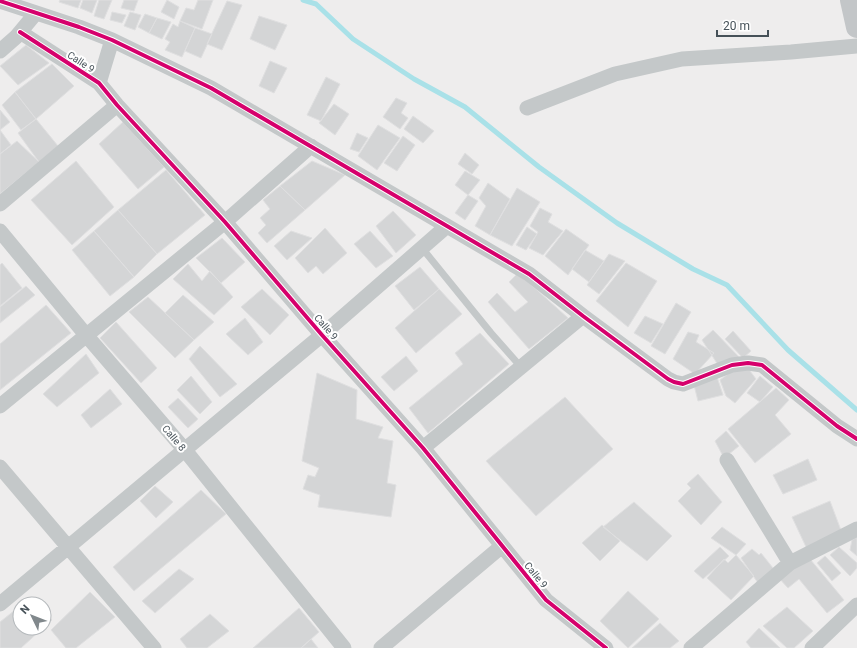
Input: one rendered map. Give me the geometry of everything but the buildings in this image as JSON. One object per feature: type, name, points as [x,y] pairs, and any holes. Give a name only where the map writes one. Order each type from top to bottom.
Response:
[{"type":"main road","points":[[851,0],[857,27]]},
{"type":"street","points":[[0,1],[80,26],[210,88],[529,274],[583,316],[674,382],[683,384],[732,365],[748,363],[762,365],[837,426],[857,439]]},
{"type":"street","points":[[0,51],[20,32],[36,12]]},
{"type":"street","name":"Calle 9","points":[[20,32],[99,83],[117,105],[225,222],[322,335],[423,448],[546,600],[606,648]]},
{"type":"street","points":[[99,83],[112,40]]},
{"type":"street","points":[[527,108],[616,74],[682,59],[857,46]]},
{"type":"street","points":[[0,204],[117,105]]},
{"type":"street","points":[[0,406],[225,222],[311,146]]},
{"type":"street","points":[[0,604],[322,335],[447,226]]},
{"type":"street","name":"Calle 8","points":[[0,231],[86,335],[184,449],[344,648]]},
{"type":"street","points":[[423,448],[583,316]]},
{"type":"street","points":[[727,460],[790,563]]},
{"type":"street","points":[[0,467],[154,648]]},
{"type":"street","points":[[691,648],[790,563],[857,529]]},
{"type":"street","points":[[381,648],[502,546]]},
{"type":"street","points":[[812,648],[857,605]]},
{"type":"lane","points":[[422,248],[491,333],[521,367]]},
{"type":"waterway","points":[[303,0],[316,4],[353,39],[414,79],[465,107],[539,167],[617,223],[693,269],[727,285],[788,350],[857,410]]},
{"type":"cycle path","points":[[0,1],[79,27],[112,40],[211,88],[529,274],[668,379],[683,384],[732,365],[748,363],[762,365],[837,426],[857,439]]},
{"type":"cycle path","points":[[20,32],[99,83],[117,105],[225,222],[322,335],[423,448],[546,600],[606,648]]}]
